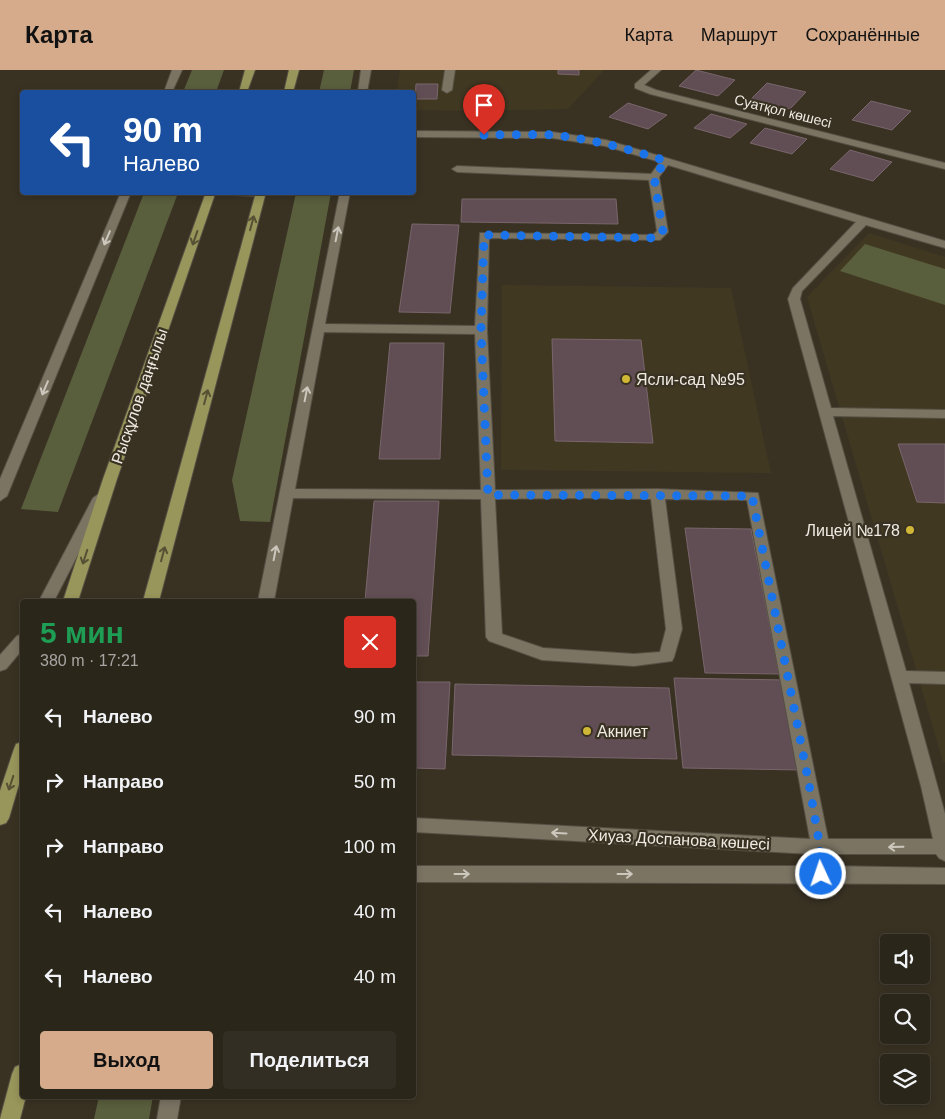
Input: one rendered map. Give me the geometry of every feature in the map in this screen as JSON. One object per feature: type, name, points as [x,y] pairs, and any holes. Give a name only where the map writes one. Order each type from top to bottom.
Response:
[{"type":"main road","points":[[243,90],[250,70]]},
{"type":"main road","points":[[289,90],[294,70]]},
{"type":"main road","name":"Рысқұлов даңғылы","points":[[71,599],[110,479],[210,195]]},
{"type":"main road","points":[[152,599],[259,195]]},
{"type":"main road","points":[[0,818],[20,755]]},
{"type":"main road","points":[[10,1119],[20,1082]]},
{"type":"street","points":[[169,90],[177,70]]},
{"type":"street","points":[[363,90],[366,70]]},
{"type":"street","points":[[447,90],[450,70]]},
{"type":"street","name":"Суатқол көшесі","points":[[656,70],[638,86],[653,92],[945,166]]},
{"type":"street","points":[[416,134],[569,137],[628,148],[945,245]]},
{"type":"street","points":[[657,494],[674,629],[666,657],[634,660],[542,654],[494,637],[481,330],[484,235],[656,238],[663,232],[654,177],[666,161]]},
{"type":"street","points":[[457,169],[654,177]]},
{"type":"street","points":[[0,496],[125,195]]},
{"type":"street","points":[[266,599],[344,195]]},
{"type":"street","points":[[864,220],[797,290],[794,299],[930,786],[945,849]]},
{"type":"street","points":[[318,328],[481,330]]},
{"type":"street","points":[[826,412],[945,414]]},
{"type":"street","points":[[47,599],[110,479]]},
{"type":"street","points":[[287,493],[752,496],[820,847],[821,874]]},
{"type":"street","points":[[0,664],[20,642]]},
{"type":"street","points":[[900,677],[945,678]]},
{"type":"street","name":"Хиуаз Доспанова көшесі","points":[[416,825],[820,847],[945,849]]},
{"type":"street","name":"Хиуаз Доспанова көшесі","points":[[416,874],[821,874],[945,876]]},
{"type":"street","points":[[167,1119],[170,1099]]},
{"type":"shaded area","points":[[400,70],[604,70],[568,109],[416,110],[416,90],[397,90]]},
{"type":"shaded area","name":"Лицей №178","points":[[869,233],[945,257],[945,762],[943,762],[807,297]]},
{"type":"shaded area","name":"Ясли-сад №95","points":[[502,285],[731,288],[771,473],[501,470]]},
{"type":"green space","points":[[192,70],[224,70],[217,90],[184,90]]},
{"type":"green space","points":[[324,70],[354,70],[350,90],[319,90]]},
{"type":"green space","points":[[143,195],[177,195],[58,512],[21,509]]},
{"type":"green space","points":[[296,195],[331,195],[270,522],[240,521],[232,480]]},
{"type":"green space","points":[[865,244],[945,269],[945,305],[840,271]]},
{"type":"green space","points":[[98,1099],[152,1099],[149,1119],[94,1119]]},
{"type":"building","points":[[558,70],[579,70],[579,75],[558,74]]},
{"type":"building","points":[[696,70],[735,80],[718,96],[679,86]]},
{"type":"building","points":[[767,83],[806,92],[790,109],[750,100]]},
{"type":"building","points":[[416,84],[438,84],[437,99],[416,99]]},
{"type":"building","points":[[871,101],[911,111],[892,130],[852,120]]},
{"type":"building","points":[[628,103],[667,115],[648,129],[609,117]]},
{"type":"building","points":[[711,114],[747,124],[730,138],[694,128]]},
{"type":"building","points":[[765,128],[807,139],[792,154],[750,143]]},
{"type":"building","points":[[850,150],[892,162],[873,181],[830,169]]},
{"type":"building","points":[[462,199],[616,199],[618,224],[461,222]]},
{"type":"building","points":[[412,224],[459,225],[450,313],[399,312]]},
{"type":"building","points":[[552,339],[641,340],[653,443],[555,441]]},
{"type":"building","points":[[390,343],[444,343],[440,459],[379,459]]},
{"type":"building","points":[[898,444],[945,444],[945,503],[917,502]]},
{"type":"building","points":[[374,501],[439,501],[428,656],[416,656],[416,599],[365,599]]},
{"type":"building","points":[[685,528],[751,529],[779,674],[705,673]]},
{"type":"building","points":[[674,678],[785,680],[802,770],[683,768]]},
{"type":"building","points":[[416,682],[450,682],[445,769],[416,768]]},
{"type":"building","points":[[455,684],[669,688],[677,759],[452,755]]},
{"type":"place","name":"Ясли-сад №95","points":[[626,379]]},
{"type":"place","name":"Лицей №178","points":[[910,530]]},
{"type":"place","name":"Акниет","points":[[587,731]]},
{"type":"route","points":[[484,135],[552,135],[578,138],[628,148],[666,161],[654,177],[663,232],[656,238],[484,235],[481,330],[488,495],[657,494],[752,496],[809,784],[820,847],[821,874]]}]
